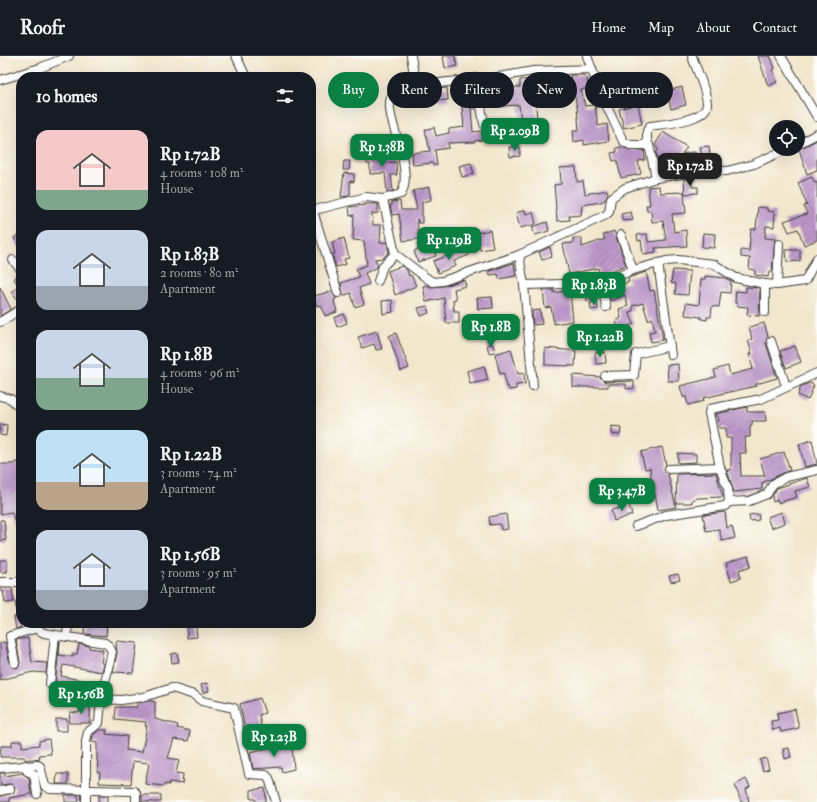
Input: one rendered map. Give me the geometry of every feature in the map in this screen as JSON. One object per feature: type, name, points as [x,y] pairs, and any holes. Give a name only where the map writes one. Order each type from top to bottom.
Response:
[{"type":"street","points":[[27,72],[69,56]]},
{"type":"street","points":[[236,56],[244,72]]},
{"type":"street","points":[[411,56],[414,72]]},
{"type":"street","points":[[587,56],[623,141],[630,145],[647,144]]},
{"type":"street","points":[[656,178],[651,150],[647,144],[650,126],[698,116],[704,111],[707,101],[692,56]]},
{"type":"street","points":[[781,56],[817,117]]},
{"type":"street","points":[[514,74],[533,71],[592,69]]},
{"type":"street","points":[[0,80],[16,75]]},
{"type":"street","points":[[316,210],[366,197],[383,199],[401,194],[404,188],[405,172],[391,108]]},
{"type":"street","points":[[481,108],[484,124]]},
{"type":"street","points":[[805,140],[817,134]]},
{"type":"street","points":[[383,199],[395,254],[433,282],[465,274],[519,256],[606,214],[609,212],[611,198],[625,188],[656,178],[699,171],[727,172],[754,164],[772,156]]},
{"type":"street","points":[[316,224],[338,293]]},
{"type":"street","points":[[621,235],[633,270]]},
{"type":"street","points":[[777,286],[779,244]]},
{"type":"street","points":[[378,281],[383,266],[395,254]]},
{"type":"street","points":[[519,256],[524,285],[532,386]]},
{"type":"street","points":[[524,285],[602,283],[633,270],[658,263],[678,260],[714,264],[736,278],[777,286],[805,281],[817,258]]},
{"type":"street","points":[[13,260],[16,264]]},
{"type":"street","points":[[605,376],[634,375],[636,354],[670,350],[658,263]]},
{"type":"street","points":[[602,283],[606,307]]},
{"type":"street","points":[[764,284],[765,312]]},
{"type":"street","points":[[0,322],[16,312]]},
{"type":"street","points":[[771,341],[786,386]]},
{"type":"street","points":[[729,502],[728,489],[720,467],[710,409],[761,398],[817,372]]},
{"type":"street","points":[[0,396],[11,399],[16,404]]},
{"type":"street","points":[[669,469],[720,467]]},
{"type":"street","points":[[636,526],[666,515],[725,506],[729,502],[748,501],[767,494],[773,484],[786,477],[817,470]]},
{"type":"street","points":[[0,582],[16,582]]},
{"type":"street","points":[[15,663],[9,636],[31,628]]},
{"type":"street","points":[[39,628],[44,633],[105,643],[111,648],[112,652],[101,699],[99,723],[88,732],[86,741],[86,802]]},
{"type":"street","points":[[67,637],[68,628]]},
{"type":"street","points":[[50,684],[51,660],[55,635]]},
{"type":"street","points":[[70,692],[101,699],[121,700],[144,697],[172,688],[194,695],[202,701],[233,707],[249,774],[266,775],[269,778],[276,802]]},
{"type":"street","points":[[25,765],[27,771],[34,774],[38,794]]},
{"type":"street","points":[[0,768],[25,765],[40,766],[45,786],[50,789],[134,791],[136,793],[136,802]]},
{"type":"street","points":[[0,791],[10,789]]},
{"type":"building","points":[[443,56],[455,56],[457,66],[445,68]]},
{"type":"building","points":[[758,56],[770,56],[775,68],[772,69],[777,82],[768,86]]},
{"type":"building","points":[[577,75],[585,75],[585,89],[581,90],[585,108],[595,108],[598,126],[607,124],[609,141],[584,145],[584,140],[574,142],[573,130],[579,130]]},
{"type":"building","points":[[520,80],[522,80],[522,108],[536,108],[537,119],[521,121],[519,105],[514,105],[514,87],[520,87]]},
{"type":"building","points":[[682,87],[686,105],[671,109],[673,108],[673,89]]},
{"type":"building","points":[[442,88],[447,88],[448,100],[442,101]]},
{"type":"building","points":[[462,108],[471,108],[473,132],[505,128],[505,125],[526,123],[527,134],[475,142],[448,143],[449,148],[435,150],[437,165],[433,165],[432,163],[413,165],[412,153],[430,151],[425,130],[434,127],[436,136],[449,133],[449,129],[464,127]]},
{"type":"building","points":[[639,108],[642,124],[624,128],[619,109]]},
{"type":"building","points":[[663,132],[687,147],[682,154],[694,152],[702,157],[700,147],[709,146],[711,163],[689,167],[688,154],[677,168],[674,166],[672,169],[658,160],[656,153],[658,150],[655,145]]},
{"type":"building","points":[[817,140],[817,170],[807,174],[801,156],[805,156],[805,146]]},
{"type":"building","points":[[509,147],[520,147],[520,156],[510,157]]},
{"type":"building","points":[[622,147],[630,150],[644,150],[645,160],[638,161],[641,174],[621,178],[617,160],[613,161],[611,153],[617,152],[616,148]]},
{"type":"building","points":[[381,152],[382,163],[396,162],[397,175],[391,175],[393,191],[387,192],[385,173],[370,174],[370,164],[367,164],[366,154]]},
{"type":"building","points":[[344,161],[350,161],[349,170],[343,170]]},
{"type":"building","points":[[471,163],[474,174],[462,177],[459,166]]},
{"type":"building","points":[[576,167],[577,182],[583,181],[585,194],[607,190],[608,193],[605,200],[601,202],[582,205],[581,215],[569,216],[570,220],[557,221],[554,185],[561,184],[560,168]]},
{"type":"building","points":[[344,173],[354,174],[354,182],[350,181],[350,196],[341,197]]},
{"type":"building","points":[[812,177],[815,183],[817,182],[817,240],[804,245],[798,229],[789,232],[784,221],[807,214],[804,206],[807,205],[798,183]]},
{"type":"building","points":[[692,178],[692,187],[698,187],[698,193],[685,194],[684,179]]},
{"type":"building","points":[[659,186],[660,193],[684,192],[686,213],[672,214],[674,232],[686,230],[687,246],[655,248],[656,252],[643,254],[641,240],[638,241],[637,235],[647,234],[648,242],[666,240],[663,221],[652,222],[651,211],[647,211],[646,205],[650,205],[648,187]]},
{"type":"building","points":[[429,187],[431,200],[422,202],[422,223],[419,223],[417,219],[419,239],[403,241],[399,214],[392,215],[390,205],[392,205],[392,202],[400,201],[401,210],[417,210],[413,191]]},
{"type":"building","points":[[365,204],[378,204],[378,213],[372,214],[373,225],[381,225],[380,243],[387,242],[389,252],[383,258],[375,259],[378,265],[376,268],[365,273],[369,284],[359,288],[364,304],[355,307],[351,293],[343,296],[341,283],[359,277],[356,269],[367,265],[364,241],[353,240],[354,215],[350,216],[349,207]]},
{"type":"building","points":[[758,207],[767,208],[767,211],[775,212],[774,227],[766,226],[765,238],[775,239],[772,272],[769,272],[768,277],[755,275],[755,270],[749,269],[750,258],[741,257],[741,250],[749,251],[751,229],[756,229]]},
{"type":"building","points":[[525,210],[526,214],[533,212],[536,224],[520,228],[516,213]]},
{"type":"building","points":[[631,212],[633,220],[623,221],[621,214]]},
{"type":"building","points":[[547,222],[549,231],[535,235],[532,227]]},
{"type":"building","points":[[490,230],[493,248],[480,250],[477,233]]},
{"type":"building","points":[[614,231],[626,265],[600,275],[598,268],[569,274],[563,244],[573,243],[573,238],[582,238],[582,247],[605,239],[603,235]]},
{"type":"building","points":[[703,233],[715,234],[714,248],[702,247]]},
{"type":"building","points":[[344,238],[349,258],[344,259],[346,264],[336,267],[332,254],[335,254],[332,242]]},
{"type":"building","points":[[429,238],[436,256],[418,262],[414,251],[419,249],[417,243]]},
{"type":"building","points":[[550,247],[552,257],[542,260],[539,252]]},
{"type":"building","points":[[467,249],[469,255],[454,261],[456,266],[438,273],[433,261]]},
{"type":"building","points":[[786,250],[800,250],[800,261],[787,262]]},
{"type":"building","points":[[514,263],[516,276],[499,279],[498,274],[490,275],[489,271]]},
{"type":"building","points":[[402,266],[407,270],[409,276],[411,275],[416,286],[395,295],[388,271]]},
{"type":"building","points":[[673,270],[690,271],[688,295],[675,294],[676,284],[671,283]]},
{"type":"building","points":[[646,272],[650,291],[654,290],[663,340],[651,342],[649,332],[655,331],[652,318],[648,320],[643,303],[632,306],[633,311],[629,312],[634,324],[619,330],[616,321],[621,318],[619,309],[628,306],[625,295],[611,301],[609,289],[629,282],[628,278]]},
{"type":"building","points":[[705,276],[725,278],[731,281],[730,293],[721,292],[719,307],[712,306],[711,317],[707,317],[707,320],[701,319],[701,317],[685,315],[686,303],[699,305],[701,279],[705,279]]},
{"type":"building","points":[[464,280],[466,286],[454,289],[456,299],[453,300],[454,311],[459,311],[459,323],[446,323],[444,298],[426,302],[423,286],[444,286]]},
{"type":"building","points":[[0,287],[11,309],[0,316]]},
{"type":"building","points":[[746,287],[760,288],[759,316],[747,315],[748,307],[736,306],[736,291],[746,292]]},
{"type":"building","points":[[16,289],[16,297],[12,292]]},
{"type":"building","points":[[543,290],[554,290],[554,293],[570,290],[573,321],[554,324],[551,307],[545,308]]},
{"type":"building","points":[[332,291],[336,298],[334,301],[337,312],[325,316],[321,305],[317,306],[316,295]]},
{"type":"building","points":[[592,292],[593,300],[587,301],[586,293]]},
{"type":"building","points":[[492,297],[493,308],[478,309],[477,298]]},
{"type":"building","points":[[392,300],[393,312],[383,314],[382,301]]},
{"type":"building","points":[[597,302],[598,309],[591,310],[590,303]]},
{"type":"building","points":[[427,306],[429,313],[421,316],[418,308]]},
{"type":"building","points":[[540,310],[542,324],[533,325],[532,311]]},
{"type":"building","points":[[344,314],[347,323],[337,327],[334,318]]},
{"type":"building","points":[[764,323],[768,336],[766,343],[777,378],[756,384],[756,386],[703,398],[704,401],[688,405],[686,397],[683,397],[680,386],[716,377],[714,370],[728,366],[730,375],[753,369],[749,354],[752,354],[748,340],[752,339],[749,327]]},
{"type":"building","points":[[607,326],[610,338],[599,340],[596,329]]},
{"type":"building","points":[[377,331],[382,349],[376,350],[374,344],[362,348],[358,337]]},
{"type":"building","points":[[396,333],[409,368],[401,371],[389,336]]},
{"type":"building","points":[[493,344],[495,352],[489,353],[487,345]]},
{"type":"building","points":[[795,346],[801,362],[786,368],[780,351]]},
{"type":"building","points":[[545,348],[576,351],[575,366],[545,365]]},
{"type":"building","points":[[511,349],[518,374],[524,373],[525,384],[516,385],[516,389],[509,390],[508,386],[506,387],[504,373],[500,374],[495,354]]},
{"type":"building","points":[[605,352],[606,363],[596,364],[595,353]]},
{"type":"building","points":[[678,364],[679,381],[668,381],[667,365]]},
{"type":"building","points":[[484,366],[488,380],[470,384],[467,371]]},
{"type":"building","points":[[573,375],[600,377],[605,382],[634,381],[634,388],[626,389],[626,384],[608,384],[608,387],[573,387]]},
{"type":"building","points":[[810,383],[814,385],[808,400],[798,395],[801,386]]},
{"type":"building","points":[[747,407],[747,412],[765,412],[766,421],[752,421],[752,425],[750,425],[750,437],[745,437],[746,453],[740,453],[741,476],[765,476],[760,459],[784,452],[790,470],[762,483],[762,489],[734,492],[727,470],[731,470],[731,438],[726,438],[726,428],[719,428],[718,416],[715,416],[715,414]]},
{"type":"building","points":[[0,424],[7,425],[6,436],[0,435]]},
{"type":"building","points":[[611,426],[621,427],[620,435],[611,434]]},
{"type":"building","points":[[812,440],[817,464],[805,467],[799,444]]},
{"type":"building","points":[[662,447],[666,464],[664,470],[668,474],[676,507],[658,510],[655,494],[653,494],[650,468],[645,469],[641,452]]},
{"type":"building","points":[[678,453],[696,454],[696,462],[678,463]]},
{"type":"building","points":[[16,462],[16,521],[14,521],[12,512],[0,514],[0,464],[15,464]]},
{"type":"building","points":[[716,473],[723,497],[698,498],[692,500],[692,503],[676,503],[677,474]]},
{"type":"building","points":[[807,478],[810,487],[795,491],[797,497],[778,503],[777,500],[773,502],[772,497],[777,488]]},
{"type":"building","points":[[641,491],[643,502],[634,504],[631,494]]},
{"type":"building","points":[[628,501],[632,515],[614,521],[611,510],[620,508],[619,504]]},
{"type":"building","points":[[725,512],[727,528],[732,526],[735,538],[722,541],[719,529],[706,531],[703,515]]},
{"type":"building","points":[[782,512],[785,523],[771,528],[767,517]]},
{"type":"building","points":[[506,514],[508,529],[501,530],[500,524],[490,525],[489,517]]},
{"type":"building","points":[[758,514],[759,520],[750,521],[749,515]]},
{"type":"building","points":[[0,520],[4,520],[6,540],[0,541]]},
{"type":"building","points":[[748,556],[751,566],[739,570],[741,578],[731,581],[726,563]]},
{"type":"building","points":[[0,560],[7,560],[7,572],[0,572]]},
{"type":"building","points":[[678,574],[680,580],[671,582],[669,576]]},
{"type":"building","points":[[0,588],[12,588],[14,602],[5,603],[3,591],[0,591]]},
{"type":"building","points":[[16,616],[16,628],[18,628],[16,629],[14,617]]},
{"type":"building","points":[[85,628],[107,628],[106,636],[84,634]]},
{"type":"building","points":[[187,628],[196,628],[197,637],[187,638]]},
{"type":"building","points":[[28,638],[32,662],[47,663],[46,673],[33,672],[0,680],[0,643],[5,642],[10,664],[16,668],[19,667],[20,662],[16,640]]},
{"type":"building","points":[[60,641],[59,655],[73,657],[73,654],[77,654],[79,644],[89,646],[89,648],[103,650],[101,663],[104,664],[102,672],[63,665],[61,676],[96,683],[94,692],[69,687],[64,692],[64,703],[53,703],[53,689],[55,685]]},
{"type":"building","points":[[116,641],[137,643],[133,673],[113,672],[117,653]]},
{"type":"building","points":[[177,653],[179,662],[172,663],[171,654]]},
{"type":"building","points":[[207,683],[209,691],[203,693],[201,685]]},
{"type":"building","points":[[260,698],[265,713],[259,715],[261,726],[245,729],[240,704]]},
{"type":"building","points":[[149,701],[155,702],[155,719],[178,725],[177,728],[190,731],[188,741],[174,739],[168,758],[179,760],[176,773],[183,774],[182,784],[169,782],[169,785],[165,784],[164,786],[145,784],[149,763],[133,761],[131,784],[99,783],[100,773],[97,772],[97,743],[92,742],[93,735],[100,730],[107,730],[106,734],[127,736],[126,750],[142,752],[147,726],[145,726],[146,722],[115,719],[116,707],[137,707],[137,703]]},
{"type":"building","points":[[80,703],[90,703],[90,723],[69,723],[70,712],[79,713]]},
{"type":"building","points":[[795,709],[799,728],[781,732],[780,728],[773,730],[771,721],[778,720],[777,713]]},
{"type":"building","points":[[56,719],[67,719],[67,731],[56,731]]},
{"type":"building","points":[[49,739],[51,754],[39,755],[40,758],[26,760],[24,757],[0,757],[1,746],[12,746],[12,741],[22,741],[22,747],[39,745],[39,741]]},
{"type":"building","points":[[292,743],[294,769],[282,772],[281,767],[253,769],[250,752]]},
{"type":"building","points":[[789,748],[791,757],[785,759],[783,749]]},
{"type":"building","points":[[766,758],[769,769],[763,771],[760,760]]},
{"type":"building","points":[[0,773],[5,773],[5,776],[22,773],[29,778],[31,794],[9,798],[9,802],[0,802],[0,796],[13,793],[15,788],[11,784],[0,785]]},
{"type":"building","points":[[57,774],[68,774],[68,784],[56,784]]},
{"type":"building","points":[[746,779],[750,787],[746,789],[749,802],[741,802],[735,785]]},
{"type":"building","points":[[265,788],[266,802],[256,802],[256,799],[251,799],[251,790]]},
{"type":"building","points":[[65,795],[78,795],[79,802],[65,802]]},
{"type":"building","points":[[142,795],[161,795],[161,802],[142,802]]},
{"type":"building","points":[[99,796],[108,796],[108,802],[99,802]]}]
